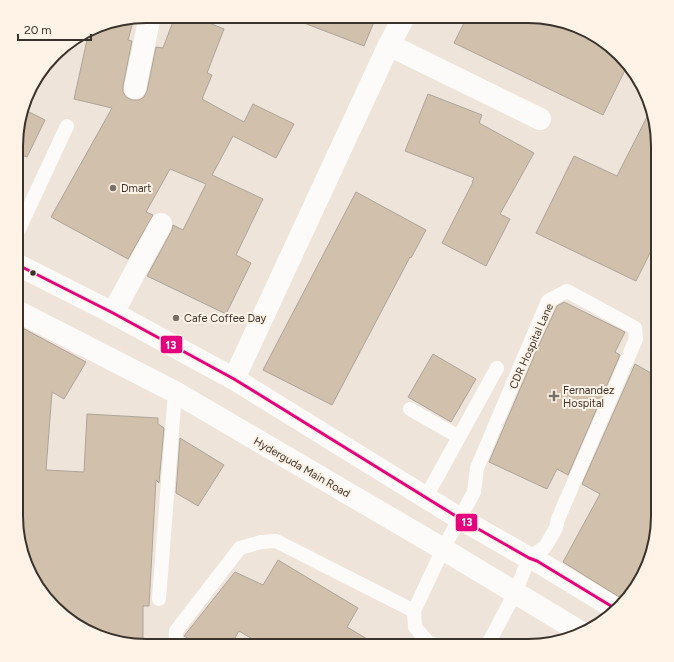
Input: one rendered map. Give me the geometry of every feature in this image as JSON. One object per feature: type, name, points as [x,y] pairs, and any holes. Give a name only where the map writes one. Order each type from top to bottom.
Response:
[{"type":"main road","points":[[134,88],[148,23]]},
{"type":"main road","points":[[234,379],[389,45],[401,23]]},
{"type":"main road","points":[[389,45],[540,119]]},
{"type":"main road","points":[[114,313],[161,224]]},
{"type":"main road","points":[[23,268],[114,313],[234,379],[459,518],[529,558],[537,561],[611,606]]},
{"type":"main road","name":"Hyderguda Main Road","points":[[23,314],[175,392],[443,549],[576,629]]},
{"type":"lane","points":[[23,221],[67,126]]},
{"type":"lane","name":"CDR Hospital Lane","points":[[459,518],[474,492],[477,468],[548,301],[567,291],[635,328],[636,339],[558,519],[556,528],[545,547],[529,558]]},
{"type":"lane","points":[[426,497],[497,368]]},
{"type":"lane","points":[[159,599],[175,392]]},
{"type":"lane","points":[[410,409],[459,437]]},
{"type":"lane","points":[[425,639],[415,627],[414,611],[459,518]]},
{"type":"lane","points":[[176,639],[176,632],[240,548],[261,542],[276,541],[414,611]]},
{"type":"lane","points":[[491,639],[515,593],[529,558]]},
{"type":"building","points":[[172,23],[209,23],[224,29],[207,73],[212,75],[202,99],[244,122],[253,104],[294,124],[276,158],[233,136],[212,175],[263,199],[236,255],[251,263],[226,314],[147,276],[172,230],[173,225],[183,230],[206,184],[170,169],[146,212],[153,215],[128,259],[51,217],[112,108],[74,99],[87,39],[99,32],[114,27],[132,24],[128,40],[132,41],[123,86],[123,92],[126,97],[132,100],[139,100],[144,97],[147,91],[156,47],[163,48]]},
{"type":"building","points":[[304,23],[374,23],[364,46]]},
{"type":"building","points":[[464,23],[528,23],[552,25],[575,32],[603,48],[625,70],[603,115],[454,43]]},
{"type":"building","points":[[428,94],[482,115],[479,123],[534,153],[500,214],[510,219],[486,266],[442,243],[474,178],[405,151]]},
{"type":"building","points":[[28,111],[45,120],[27,157],[23,156],[23,146],[25,122]]},
{"type":"building","points":[[647,116],[651,138],[651,251],[636,281],[536,233],[574,156],[617,176]]},
{"type":"building","points":[[356,192],[426,230],[411,258],[410,257],[332,405],[263,370]]},
{"type":"building","name":"Fernandez Hospital","points":[[564,302],[625,332],[615,352],[620,355],[568,475],[557,469],[547,489],[489,462],[557,306]]},
{"type":"building","points":[[23,328],[86,362],[64,399],[52,392],[46,470],[84,472],[87,414],[158,418],[158,424],[164,428],[159,483],[156,480],[149,606],[143,606],[143,639],[114,635],[99,630],[78,618],[65,608],[48,591],[32,563],[25,540],[23,524]]},
{"type":"building","points":[[433,354],[476,379],[451,422],[408,397]]},
{"type":"building","points":[[635,364],[651,373],[651,524],[647,548],[642,563],[630,584],[620,597],[563,562],[600,494],[582,484]]},
{"type":"building","points":[[180,438],[224,465],[198,506],[176,493]]},
{"type":"building","points":[[278,560],[358,608],[347,627],[367,639],[252,639],[239,631],[234,639],[189,639],[184,636],[235,572],[263,585]]},
{"type":"transit line","name":"13","points":[[23,268],[113,313],[234,379],[459,518],[529,558],[537,561],[611,606]]},
{"type":"place","name":"Dmart","points":[[113,188]]},
{"type":"place","name":"Cafe Coffee Day","points":[[176,318]]},
{"type":"place","name":"Fernandez Hospital","points":[[554,396]]}]
